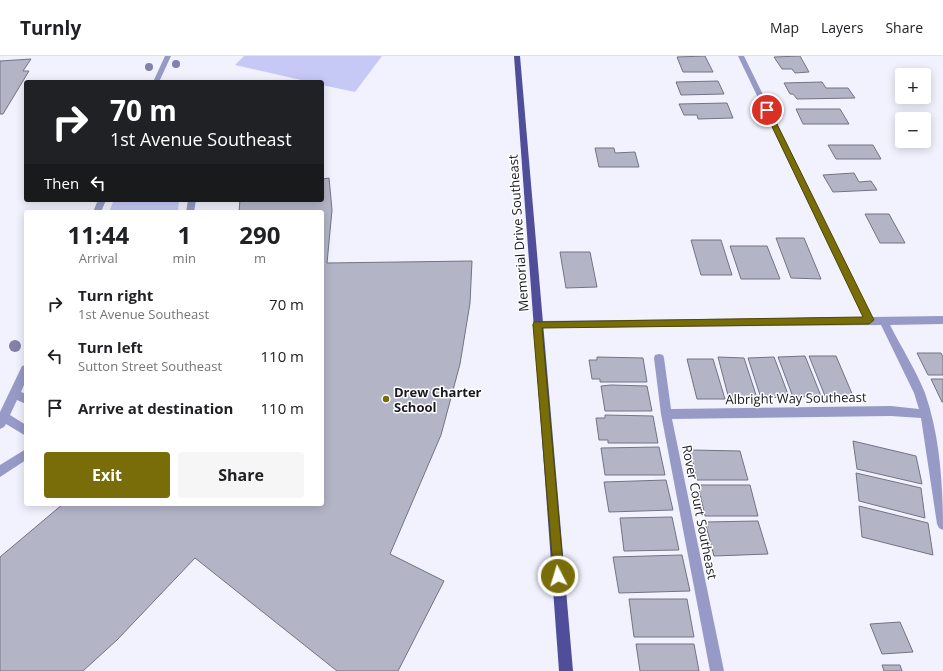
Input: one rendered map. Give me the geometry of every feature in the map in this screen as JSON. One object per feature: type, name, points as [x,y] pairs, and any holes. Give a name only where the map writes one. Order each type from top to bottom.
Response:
[{"type":"main road","name":"Memorial Drive Southeast","points":[[517,56],[566,671]]},
{"type":"street","points":[[157,80],[168,56]]},
{"type":"street","points":[[741,56],[869,320]]},
{"type":"street","points":[[883,320],[919,392],[926,414],[943,524]]},
{"type":"street","points":[[538,325],[943,320]]},
{"type":"street","name":"Rover Court Southeast","points":[[659,358],[666,414],[717,671]]},
{"type":"street","points":[[24,374],[2,420],[24,430]]},
{"type":"street","points":[[15,394],[24,398]]},
{"type":"street","name":"Albright Way Southeast","points":[[666,414],[891,411],[926,414]]},
{"type":"street","points":[[0,472],[24,455]]},
{"type":"shaded area","points":[[244,56],[382,56],[355,92],[324,85],[324,80],[301,80],[235,65]]},
{"type":"shaded area","points":[[113,202],[179,202],[178,210],[110,210]]},
{"type":"building","points":[[705,56],[713,72],[683,72],[677,57]]},
{"type":"building","points":[[800,56],[809,72],[795,73],[792,69],[782,69],[774,57]]},
{"type":"building","points":[[31,59],[23,71],[29,71],[3,114],[0,114],[0,61]]},
{"type":"building","points":[[718,81],[724,94],[681,95],[676,82]]},
{"type":"building","points":[[822,82],[826,88],[848,88],[855,98],[797,99],[793,94],[790,94],[784,83]]},
{"type":"building","points":[[727,103],[733,118],[698,119],[697,115],[684,115],[679,104]]},
{"type":"building","points":[[796,109],[840,109],[849,124],[803,124]]},
{"type":"building","points":[[828,145],[873,145],[881,159],[836,159]]},
{"type":"building","points":[[595,148],[614,148],[615,153],[635,152],[639,167],[599,167]]},
{"type":"building","points":[[854,173],[859,182],[871,181],[877,190],[833,192],[823,175]]},
{"type":"building","name":"Drew Charter School","points":[[329,178],[332,210],[327,263],[472,261],[470,303],[460,364],[441,435],[390,554],[444,581],[398,671],[337,671],[195,558],[117,640],[83,671],[0,671],[0,557],[61,506],[324,506],[324,210],[239,210],[240,202],[324,202],[324,179]]},
{"type":"building","points":[[865,214],[889,214],[905,243],[880,243]]},
{"type":"building","points":[[776,238],[804,238],[821,279],[791,278]]},
{"type":"building","points":[[691,240],[721,240],[732,275],[701,275]]},
{"type":"building","points":[[730,246],[767,246],[780,279],[741,279]]},
{"type":"building","points":[[560,252],[590,252],[597,287],[566,288]]},
{"type":"building","points":[[917,353],[941,353],[943,357],[943,375],[928,375]]},
{"type":"building","points":[[805,356],[821,396],[793,397],[778,357]]},
{"type":"building","points":[[809,356],[836,356],[853,396],[825,396]]},
{"type":"building","points":[[597,357],[643,358],[647,382],[600,382],[600,379],[592,379],[589,360],[597,360]]},
{"type":"building","points":[[718,357],[744,358],[757,398],[729,399]]},
{"type":"building","points":[[774,357],[789,397],[761,398],[748,358]]},
{"type":"building","points":[[687,359],[713,359],[725,399],[697,399]]},
{"type":"building","points":[[931,379],[943,379],[943,402],[942,402]]},
{"type":"building","points":[[601,386],[647,386],[652,411],[605,411]]},
{"type":"building","points":[[605,415],[653,416],[658,443],[608,443],[608,440],[599,440],[596,418],[605,418]]},
{"type":"building","points":[[853,441],[916,456],[922,484],[857,469]]},
{"type":"building","points":[[659,447],[665,475],[605,475],[601,448]]},
{"type":"building","points":[[690,450],[740,451],[748,480],[697,480]]},
{"type":"building","points":[[856,473],[921,488],[925,518],[859,501]]},
{"type":"building","points":[[666,480],[673,510],[609,512],[604,482]]},
{"type":"building","points":[[698,485],[750,485],[758,516],[705,516]]},
{"type":"building","points":[[859,506],[928,523],[933,555],[862,537]]},
{"type":"building","points":[[672,517],[679,550],[624,551],[620,518]]},
{"type":"building","points":[[758,521],[768,554],[714,556],[705,522]]},
{"type":"building","points":[[682,555],[690,591],[619,593],[613,557]]},
{"type":"building","points":[[629,599],[687,599],[694,637],[634,637]]},
{"type":"building","points":[[900,622],[913,652],[882,654],[870,624]]},
{"type":"building","points":[[636,644],[694,644],[699,671],[640,671]]},
{"type":"building","points":[[882,665],[900,665],[902,671],[884,671]]},
{"type":"place","name":"Drew Charter School","points":[[386,399]]},
{"type":"route","points":[[558,576],[538,325],[869,320],[767,110]]}]
